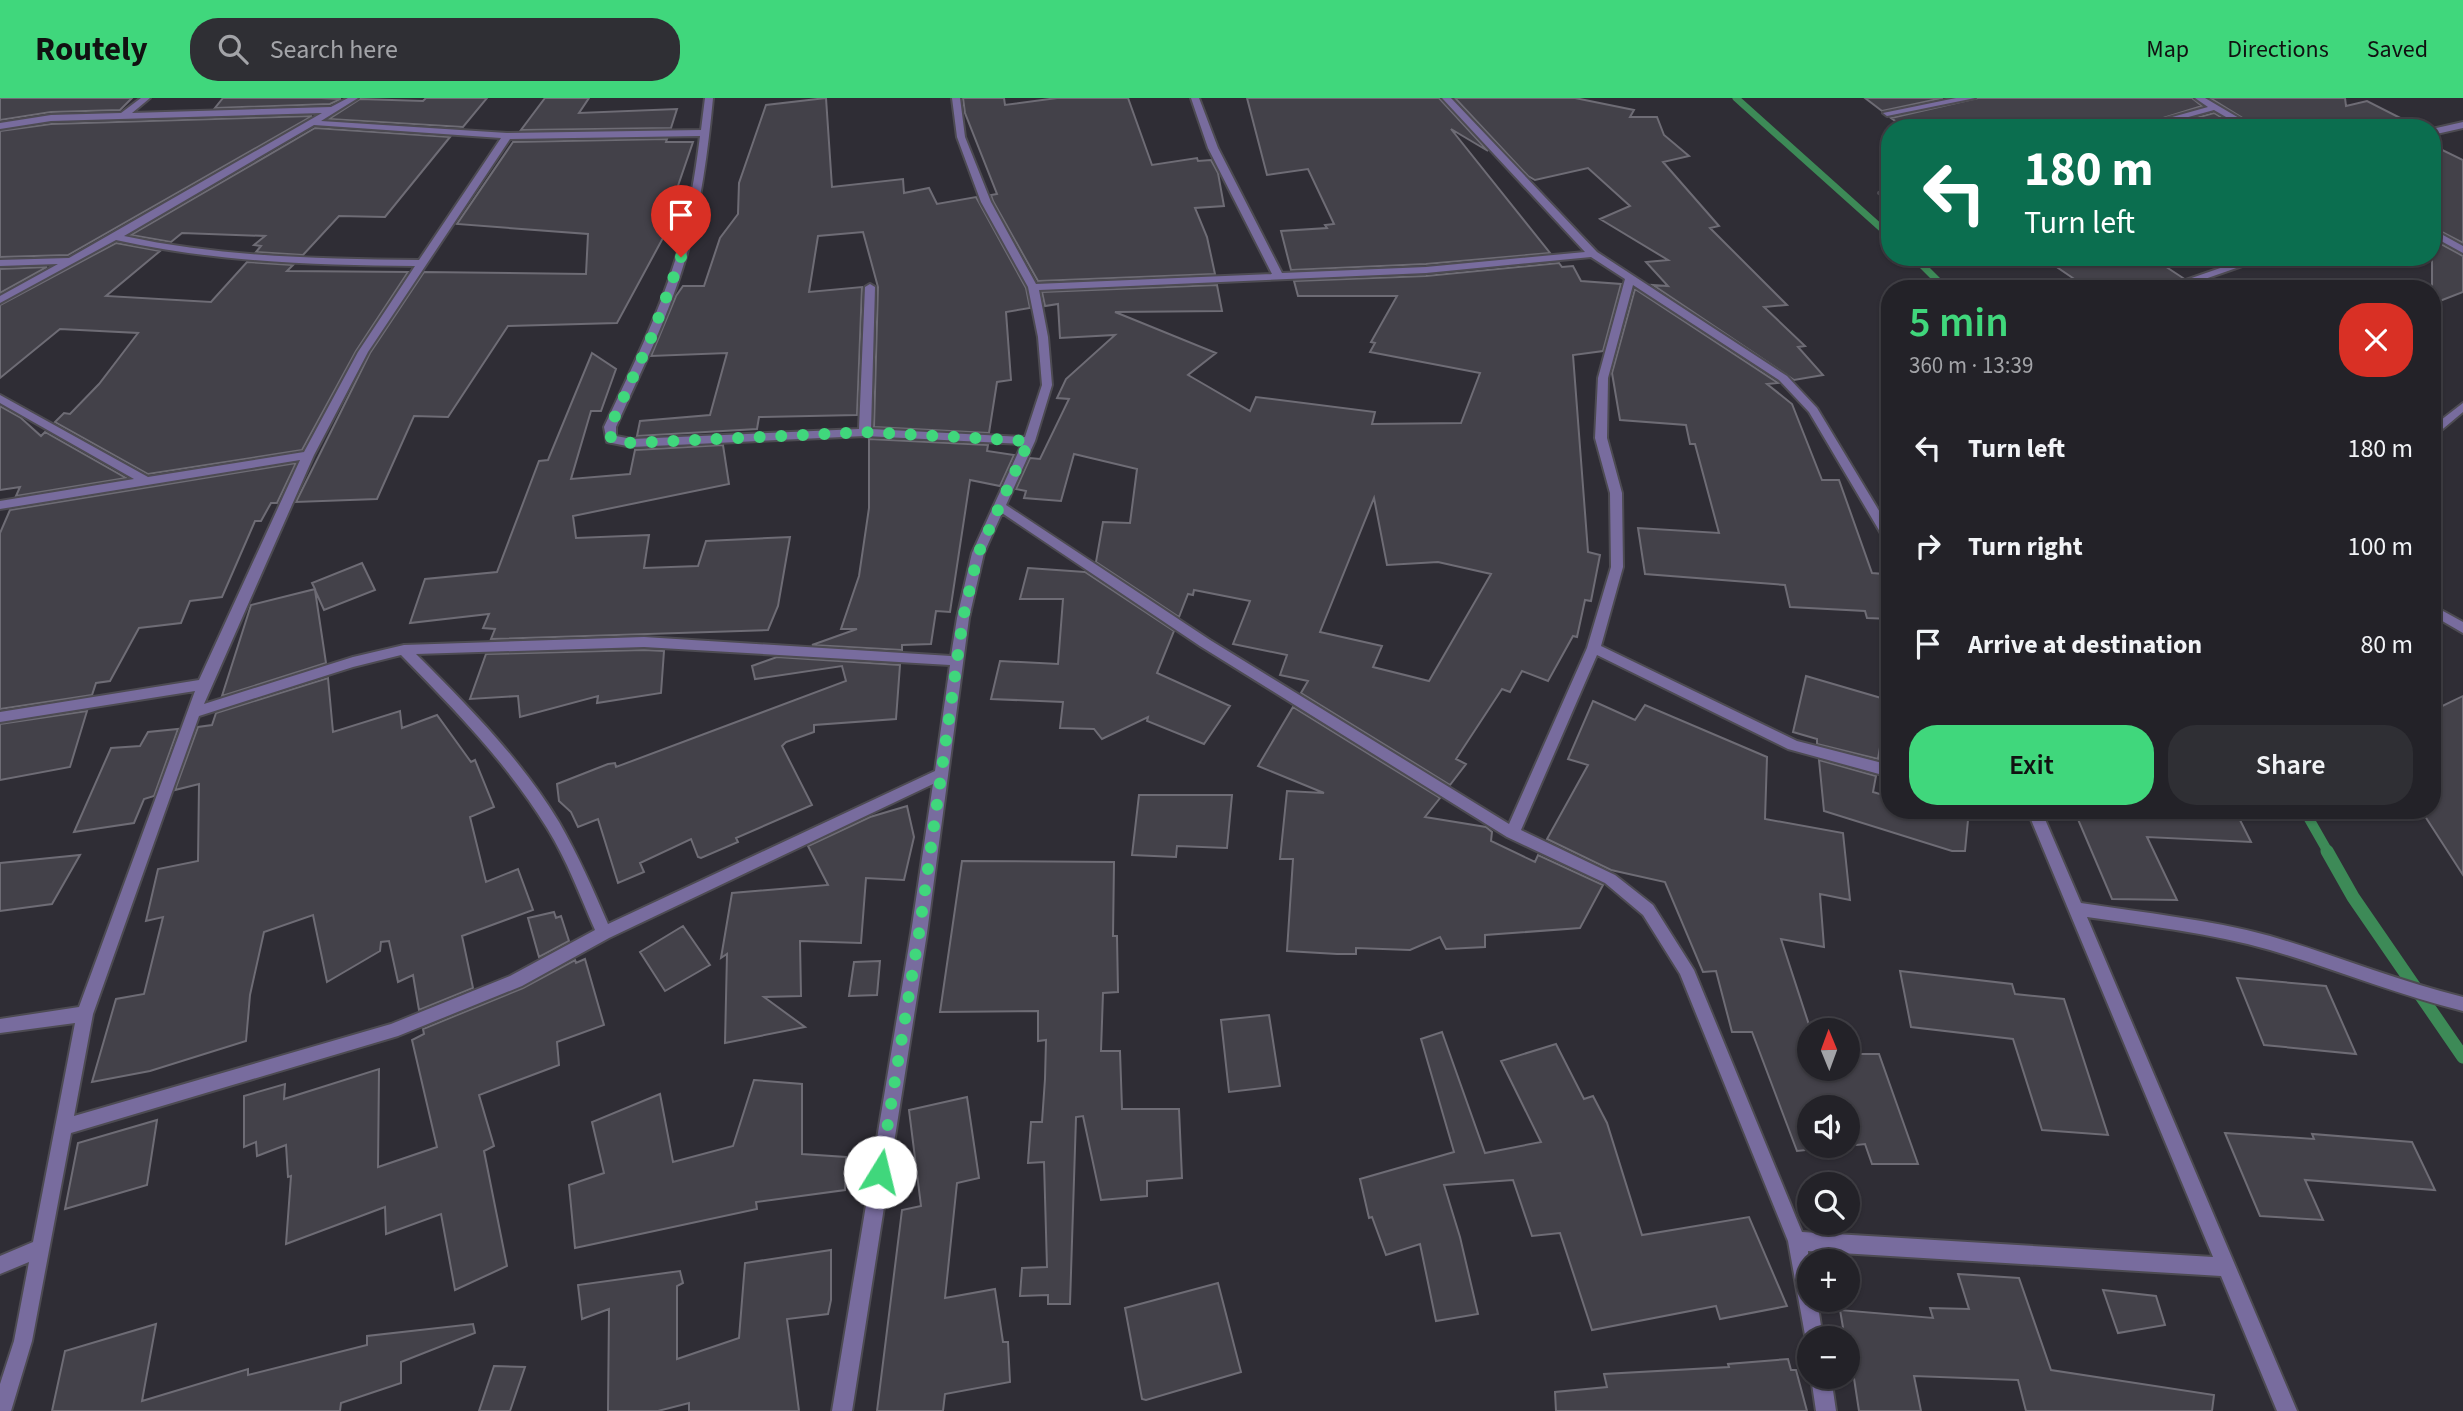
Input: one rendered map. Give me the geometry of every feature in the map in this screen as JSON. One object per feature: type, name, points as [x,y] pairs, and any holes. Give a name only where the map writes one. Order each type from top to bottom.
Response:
[{"type":"street","points":[[124,115],[146,98]]},
{"type":"street","points":[[0,300],[116,237],[354,98]]},
{"type":"street","points":[[709,98],[706,133],[681,257],[651,338],[610,427],[611,439],[632,443],[865,432],[1029,441]]},
{"type":"street","points":[[842,1411],[919,933],[957,661],[978,554],[1002,506],[1029,441],[1047,385],[1043,337],[1033,287],[986,202],[961,137],[956,98]]},
{"type":"street","points":[[1195,98],[1213,148],[1278,276]]},
{"type":"street","points":[[1446,98],[1592,254],[1783,378],[1813,410],[1881,524]]},
{"type":"street","points":[[1887,113],[1972,98]]},
{"type":"street","points":[[2199,98],[2237,119]]},
{"type":"street","points":[[2171,119],[2216,107]]},
{"type":"street","points":[[0,126],[51,118],[337,110]]},
{"type":"street","points":[[314,123],[507,136],[706,133]]},
{"type":"street","points":[[2441,130],[2463,125]]},
{"type":"street","points":[[1,1411],[23,1341],[85,1014],[204,684],[308,455],[363,352],[507,136]]},
{"type":"street","points":[[116,237],[163,249],[285,261],[420,263]]},
{"type":"street","points":[[2441,237],[2463,250]]},
{"type":"street","points":[[1033,287],[1426,271],[1592,254]]},
{"type":"street","points":[[0,263],[72,261]]},
{"type":"street","points":[[2193,280],[2235,266]]},
{"type":"street","points":[[1512,833],[1594,648],[1617,567],[1616,493],[1601,438],[1603,378],[1630,279]]},
{"type":"street","points":[[865,432],[870,287]]},
{"type":"street","points":[[0,398],[146,481]]},
{"type":"street","points":[[2441,428],[2463,407]]},
{"type":"street","points":[[2452,420],[2463,426]]},
{"type":"street","points":[[0,505],[308,455]]},
{"type":"street","points":[[1002,506],[1205,643],[1512,833],[1610,879],[1648,910],[1686,970],[1797,1241],[1812,1326]]},
{"type":"street","points":[[2441,615],[2463,628]]},
{"type":"street","points":[[194,712],[353,662],[404,650],[643,642],[957,661]]},
{"type":"street","points":[[1594,648],[1793,745],[1881,769]]},
{"type":"street","points":[[404,650],[464,710],[519,776],[569,852],[604,933]]},
{"type":"street","points":[[0,717],[204,684]]},
{"type":"street","points":[[63,1127],[392,1031],[516,981],[604,933],[941,774]]},
{"type":"street","points":[[2038,819],[2287,1411]]},
{"type":"street","points":[[2076,909],[2222,932],[2270,943],[2354,972],[2463,1003]]},
{"type":"street","points":[[0,1026],[85,1014]]},
{"type":"street","points":[[1797,1241],[2227,1267]]},
{"type":"street","points":[[0,1265],[41,1248]]},
{"type":"street","points":[[1823,1389],[1826,1411]]},
{"type":"building","points":[[0,98],[132,98],[120,110],[51,112],[0,120]]},
{"type":"building","points":[[223,98],[341,99],[330,104],[215,108]]},
{"type":"building","points":[[426,98],[487,98],[463,127],[329,119],[360,99],[423,101]]},
{"type":"building","points":[[545,98],[589,98],[579,113],[677,109],[671,128],[521,130]]},
{"type":"building","points":[[826,98],[832,187],[903,179],[904,193],[929,188],[937,204],[976,197],[1026,288],[1030,308],[1006,312],[1011,380],[997,382],[989,433],[874,427],[878,287],[863,232],[818,236],[809,292],[862,287],[857,415],[759,417],[757,429],[637,436],[640,421],[710,415],[727,353],[651,356],[676,296],[683,286],[704,286],[720,238],[738,214],[739,183],[766,105]]},
{"type":"building","points":[[963,98],[1004,98],[1005,105],[1057,98],[1128,98],[1152,165],[1197,158],[1198,161],[1211,160],[1218,173],[1224,206],[1195,208],[1207,237],[1215,274],[1038,281],[993,201],[991,195],[997,194],[965,113]]},
{"type":"building","points":[[1247,98],[1439,98],[1488,151],[1451,129],[1550,253],[1426,264],[1291,270],[1281,231],[1327,228],[1325,225],[1334,224],[1308,169],[1267,175]]},
{"type":"building","points":[[1455,98],[1575,98],[1634,110],[1630,117],[1657,117],[1664,135],[1689,156],[1663,162],[1719,226],[1710,228],[1787,305],[1764,307],[1805,346],[1798,347],[1823,375],[1794,380],[1653,285],[1668,286],[1646,262],[1668,260],[1600,219],[1630,206],[1588,168],[1535,180],[1528,176]]},
{"type":"building","points":[[1865,98],[1943,98],[1882,111]]},
{"type":"building","points":[[1978,98],[2192,98],[2202,106],[2160,119],[1891,118]]},
{"type":"building","points":[[2210,98],[2345,98],[2346,106],[2367,101],[2402,119],[2244,119]]},
{"type":"building","points":[[2214,113],[2224,119],[2192,119]]},
{"type":"building","points":[[312,116],[68,255],[0,257],[0,131],[51,124]]},
{"type":"building","points":[[315,128],[450,137],[385,217],[339,216],[303,255],[256,252],[261,246],[254,245],[265,236],[182,233],[171,242],[131,235]]},
{"type":"building","points":[[667,139],[666,142],[693,142],[669,212],[677,212],[617,323],[508,326],[448,417],[414,416],[377,499],[296,502],[370,353],[424,272],[586,274],[588,234],[457,224],[513,142]]},
{"type":"building","points":[[2441,149],[2463,160],[2463,243],[2441,232]]},
{"type":"building","points":[[116,243],[160,251],[106,296],[211,302],[247,262],[293,265],[287,271],[408,272],[356,351],[302,450],[148,474],[55,422],[64,413],[70,414],[99,384],[138,333],[60,329],[0,378],[0,305]]},
{"type":"building","points":[[2441,244],[2463,256],[2463,292],[2441,301],[2441,280],[2432,280],[2432,266],[2441,266]]},
{"type":"building","points":[[1559,263],[1562,267],[1573,266],[1581,281],[1621,284],[1603,351],[1573,355],[1588,552],[1600,555],[1591,601],[1585,600],[1577,637],[1573,636],[1548,681],[1522,671],[1510,692],[1502,689],[1456,759],[1466,764],[1450,785],[1301,693],[1308,681],[1280,675],[1287,655],[1233,644],[1250,601],[1194,590],[1193,595],[1188,594],[1179,617],[1096,562],[1103,522],[1130,523],[1137,469],[1074,454],[1061,501],[1024,498],[1026,491],[1016,489],[1030,458],[1040,459],[1069,399],[1057,398],[1066,379],[1115,335],[1060,338],[1058,304],[1045,306],[1042,292],[1217,285],[1222,311],[1115,312],[1216,353],[1188,375],[1250,411],[1256,397],[1375,412],[1372,424],[1461,423],[1480,373],[1370,352],[1375,343],[1371,342],[1397,296],[1298,296],[1294,281],[1426,276]],"holes":[[[1374,498],[1387,565],[1438,562],[1491,574],[1429,681],[1373,667],[1382,646],[1320,632]]]},
{"type":"building","points":[[2055,266],[2165,266],[2183,278],[2178,280],[2076,280]]},
{"type":"building","points":[[47,267],[0,293],[0,269]]},
{"type":"building","points":[[1635,289],[1778,383],[1767,384],[1792,404],[1822,480],[1839,480],[1872,573],[1881,574],[1881,619],[1867,618],[1865,611],[1790,607],[1785,585],[1645,574],[1638,528],[1719,533],[1695,444],[1690,444],[1686,425],[1620,420],[1612,373]]},
{"type":"building","points":[[592,353],[616,369],[601,411],[591,411],[571,479],[630,474],[635,450],[723,445],[729,484],[573,516],[576,538],[649,535],[644,568],[698,566],[706,541],[790,537],[778,606],[768,630],[491,639],[495,629],[483,628],[489,614],[410,623],[425,579],[497,572],[539,461],[548,460]]},
{"type":"building","points":[[0,406],[21,418],[41,436],[45,432],[126,478],[16,496],[20,487],[0,490]]},
{"type":"building","points":[[869,439],[988,445],[987,451],[1014,455],[1000,486],[970,480],[950,612],[936,611],[931,644],[902,645],[902,650],[812,645],[857,629],[841,629],[859,576],[869,508]]},
{"type":"building","points":[[296,463],[277,503],[271,503],[261,521],[255,521],[222,597],[190,601],[181,623],[139,628],[110,681],[96,683],[92,695],[0,709],[0,533],[10,510]]},
{"type":"building","points":[[362,563],[375,590],[324,610],[315,590],[326,663],[222,696],[251,605],[315,589],[312,583]]},
{"type":"building","points":[[1028,568],[1085,572],[1174,631],[1157,673],[1230,706],[1204,744],[1147,721],[1148,717],[1102,739],[1094,729],[1060,728],[1063,702],[991,699],[1000,661],[1058,664],[1063,599],[1020,599]]},
{"type":"building","points":[[664,651],[661,693],[597,703],[598,696],[520,717],[518,696],[470,699],[486,654]]},
{"type":"building","points":[[777,657],[900,665],[896,719],[814,725],[814,732],[782,746],[812,805],[736,838],[738,842],[701,858],[698,857],[691,839],[640,863],[644,872],[618,883],[598,819],[578,827],[571,812],[559,801],[557,784],[608,764],[615,763],[616,767],[846,681],[842,666],[755,679],[752,666]]},
{"type":"building","points":[[1806,676],[1881,698],[1881,741],[1878,759],[1817,744],[1817,739],[1793,732]]},
{"type":"building","points":[[328,678],[333,732],[400,711],[402,728],[437,715],[471,762],[475,760],[494,807],[470,817],[486,882],[518,869],[533,910],[462,936],[473,988],[419,1010],[413,975],[398,982],[389,941],[381,942],[380,951],[327,982],[313,915],[264,932],[250,995],[246,1041],[150,1071],[92,1082],[116,999],[144,994],[163,917],[146,921],[158,869],[198,861],[199,784],[175,790],[198,727],[212,725],[216,713]]},
{"type":"building","points":[[2463,696],[2463,875],[2427,819],[2441,819],[2441,707]]},
{"type":"building","points":[[1593,701],[1635,720],[1645,705],[1767,757],[1765,819],[1843,833],[1850,900],[1820,894],[1824,947],[1781,939],[1807,1018],[1797,1018],[1797,1082],[1860,1082],[1860,1054],[1879,1054],[1918,1164],[1872,1164],[1865,1144],[1860,1145],[1860,1095],[1797,1095],[1797,1151],[1752,1032],[1732,1032],[1716,971],[1703,972],[1665,882],[1611,870],[1547,839],[1588,765],[1568,759]]},
{"type":"building","points":[[1293,707],[1440,798],[1425,817],[1486,827],[1492,832],[1491,841],[1535,862],[1538,855],[1603,885],[1580,928],[1485,935],[1485,947],[1446,949],[1440,937],[1410,950],[1356,948],[1356,954],[1287,951],[1293,859],[1280,859],[1287,791],[1324,793],[1258,766]]},
{"type":"building","points":[[87,711],[70,767],[0,780],[0,724]]},
{"type":"building","points":[[178,729],[154,796],[144,799],[134,823],[74,832],[111,748],[140,746],[148,732]]},
{"type":"building","points":[[1819,760],[1876,776],[1873,792],[1881,794],[1881,819],[1968,820],[1965,851],[1952,851],[1824,811]]},
{"type":"building","points":[[1139,795],[1232,795],[1227,848],[1177,846],[1176,857],[1132,855]]},
{"type":"building","points":[[907,806],[914,837],[904,880],[866,878],[861,943],[800,941],[801,996],[764,997],[805,1027],[725,1043],[727,954],[721,958],[732,893],[828,885],[808,846],[870,817]]},
{"type":"building","points":[[2078,819],[2240,819],[2251,842],[2147,837],[2177,900],[2112,899]]},
{"type":"building","points":[[80,855],[52,904],[0,911],[0,863]]},
{"type":"building","points":[[962,861],[1114,862],[1113,936],[1117,936],[1118,992],[1103,993],[1101,1051],[1120,1051],[1122,1109],[1179,1109],[1182,1178],[1147,1181],[1147,1196],[1101,1200],[1083,1116],[1076,1117],[1070,1304],[1048,1304],[1048,1295],[1020,1296],[1022,1268],[1047,1267],[1044,1162],[1028,1163],[1031,1122],[1042,1122],[1045,1079],[1046,1040],[1038,1041],[1038,1011],[940,1012]]},
{"type":"building","points":[[554,912],[556,918],[561,916],[569,941],[539,957],[528,918]]},
{"type":"building","points":[[683,926],[710,965],[665,991],[640,952]]},
{"type":"building","points":[[585,959],[604,1025],[557,1042],[559,1065],[479,1095],[494,1146],[484,1151],[507,1266],[455,1290],[441,1214],[386,1234],[385,1207],[286,1244],[291,1176],[288,1177],[286,1145],[257,1156],[256,1142],[244,1147],[244,1096],[285,1084],[284,1099],[379,1069],[378,1167],[437,1147],[412,1040],[424,1034],[423,1029],[523,988],[575,960],[576,963]]},
{"type":"building","points":[[880,961],[877,995],[849,996],[854,962]]},
{"type":"building","points":[[1900,971],[2012,984],[2015,994],[2064,999],[2108,1135],[2042,1130],[2013,1039],[1911,1027]]},
{"type":"building","points":[[2237,978],[2326,986],[2356,1054],[2264,1045]]},
{"type":"building","points":[[1269,1015],[1280,1086],[1229,1092],[1221,1020]]},
{"type":"building","points":[[1442,1032],[1485,1153],[1541,1142],[1501,1061],[1556,1044],[1584,1099],[1593,1096],[1607,1123],[1642,1235],[1749,1217],[1787,1306],[1720,1319],[1716,1306],[1592,1330],[1560,1233],[1532,1236],[1513,1180],[1444,1185],[1460,1237],[1478,1314],[1436,1321],[1420,1244],[1386,1255],[1372,1217],[1369,1218],[1360,1179],[1454,1152],[1421,1039]]},
{"type":"building","points":[[754,1080],[802,1084],[802,1154],[846,1157],[845,1190],[756,1202],[757,1209],[575,1248],[569,1185],[604,1173],[592,1122],[660,1094],[673,1162],[733,1146]]},
{"type":"building","points":[[967,1097],[979,1178],[957,1183],[945,1298],[995,1289],[1003,1342],[1008,1342],[1010,1382],[945,1394],[943,1411],[877,1411],[902,1210],[921,1206],[909,1110]]},
{"type":"building","points":[[157,1120],[147,1185],[65,1209],[78,1143]]},
{"type":"building","points":[[2225,1133],[2314,1139],[2312,1134],[2412,1142],[2435,1190],[2305,1180],[2323,1220],[2260,1216]]},
{"type":"building","points":[[831,1250],[831,1300],[828,1314],[787,1319],[799,1411],[689,1411],[689,1403],[658,1411],[608,1411],[609,1309],[582,1319],[578,1285],[680,1271],[683,1283],[677,1286],[677,1359],[739,1338],[745,1263]]},
{"type":"building","points":[[1958,1274],[2019,1278],[2051,1370],[2214,1395],[2212,1411],[2026,1411],[2018,1380],[1914,1376],[1921,1411],[1859,1411],[1856,1389],[1860,1389],[1860,1326],[1843,1326],[1840,1312],[1933,1318],[1930,1308],[1969,1309]]},
{"type":"building","points":[[1218,1283],[1241,1372],[1142,1399],[1125,1308]]},
{"type":"building","points":[[2103,1290],[2156,1296],[2165,1325],[2118,1333]]},
{"type":"building","points":[[156,1324],[142,1401],[248,1369],[248,1375],[367,1345],[367,1336],[473,1324],[475,1333],[401,1362],[401,1383],[341,1403],[340,1411],[52,1411],[65,1351]]},
{"type":"building","points":[[1788,1359],[1791,1370],[1796,1370],[1797,1389],[1801,1389],[1807,1411],[1556,1411],[1555,1392],[1607,1387],[1604,1374],[1729,1367],[1728,1364]]},
{"type":"building","points":[[494,1366],[525,1367],[510,1411],[479,1411]]},
{"type":"waterway","points":[[1736,98],[1881,228]]},
{"type":"waterway","points":[[1923,266],[1937,280]]},
{"type":"waterway","points":[[2309,819],[2328,852]]},
{"type":"waterway","points":[[2327,851],[2353,897],[2463,1057]]},
{"type":"route","points":[[681,257],[651,338],[610,427],[611,439],[632,443],[865,432],[1029,441],[1002,506],[978,554],[963,618],[919,933],[880,1172]]}]
